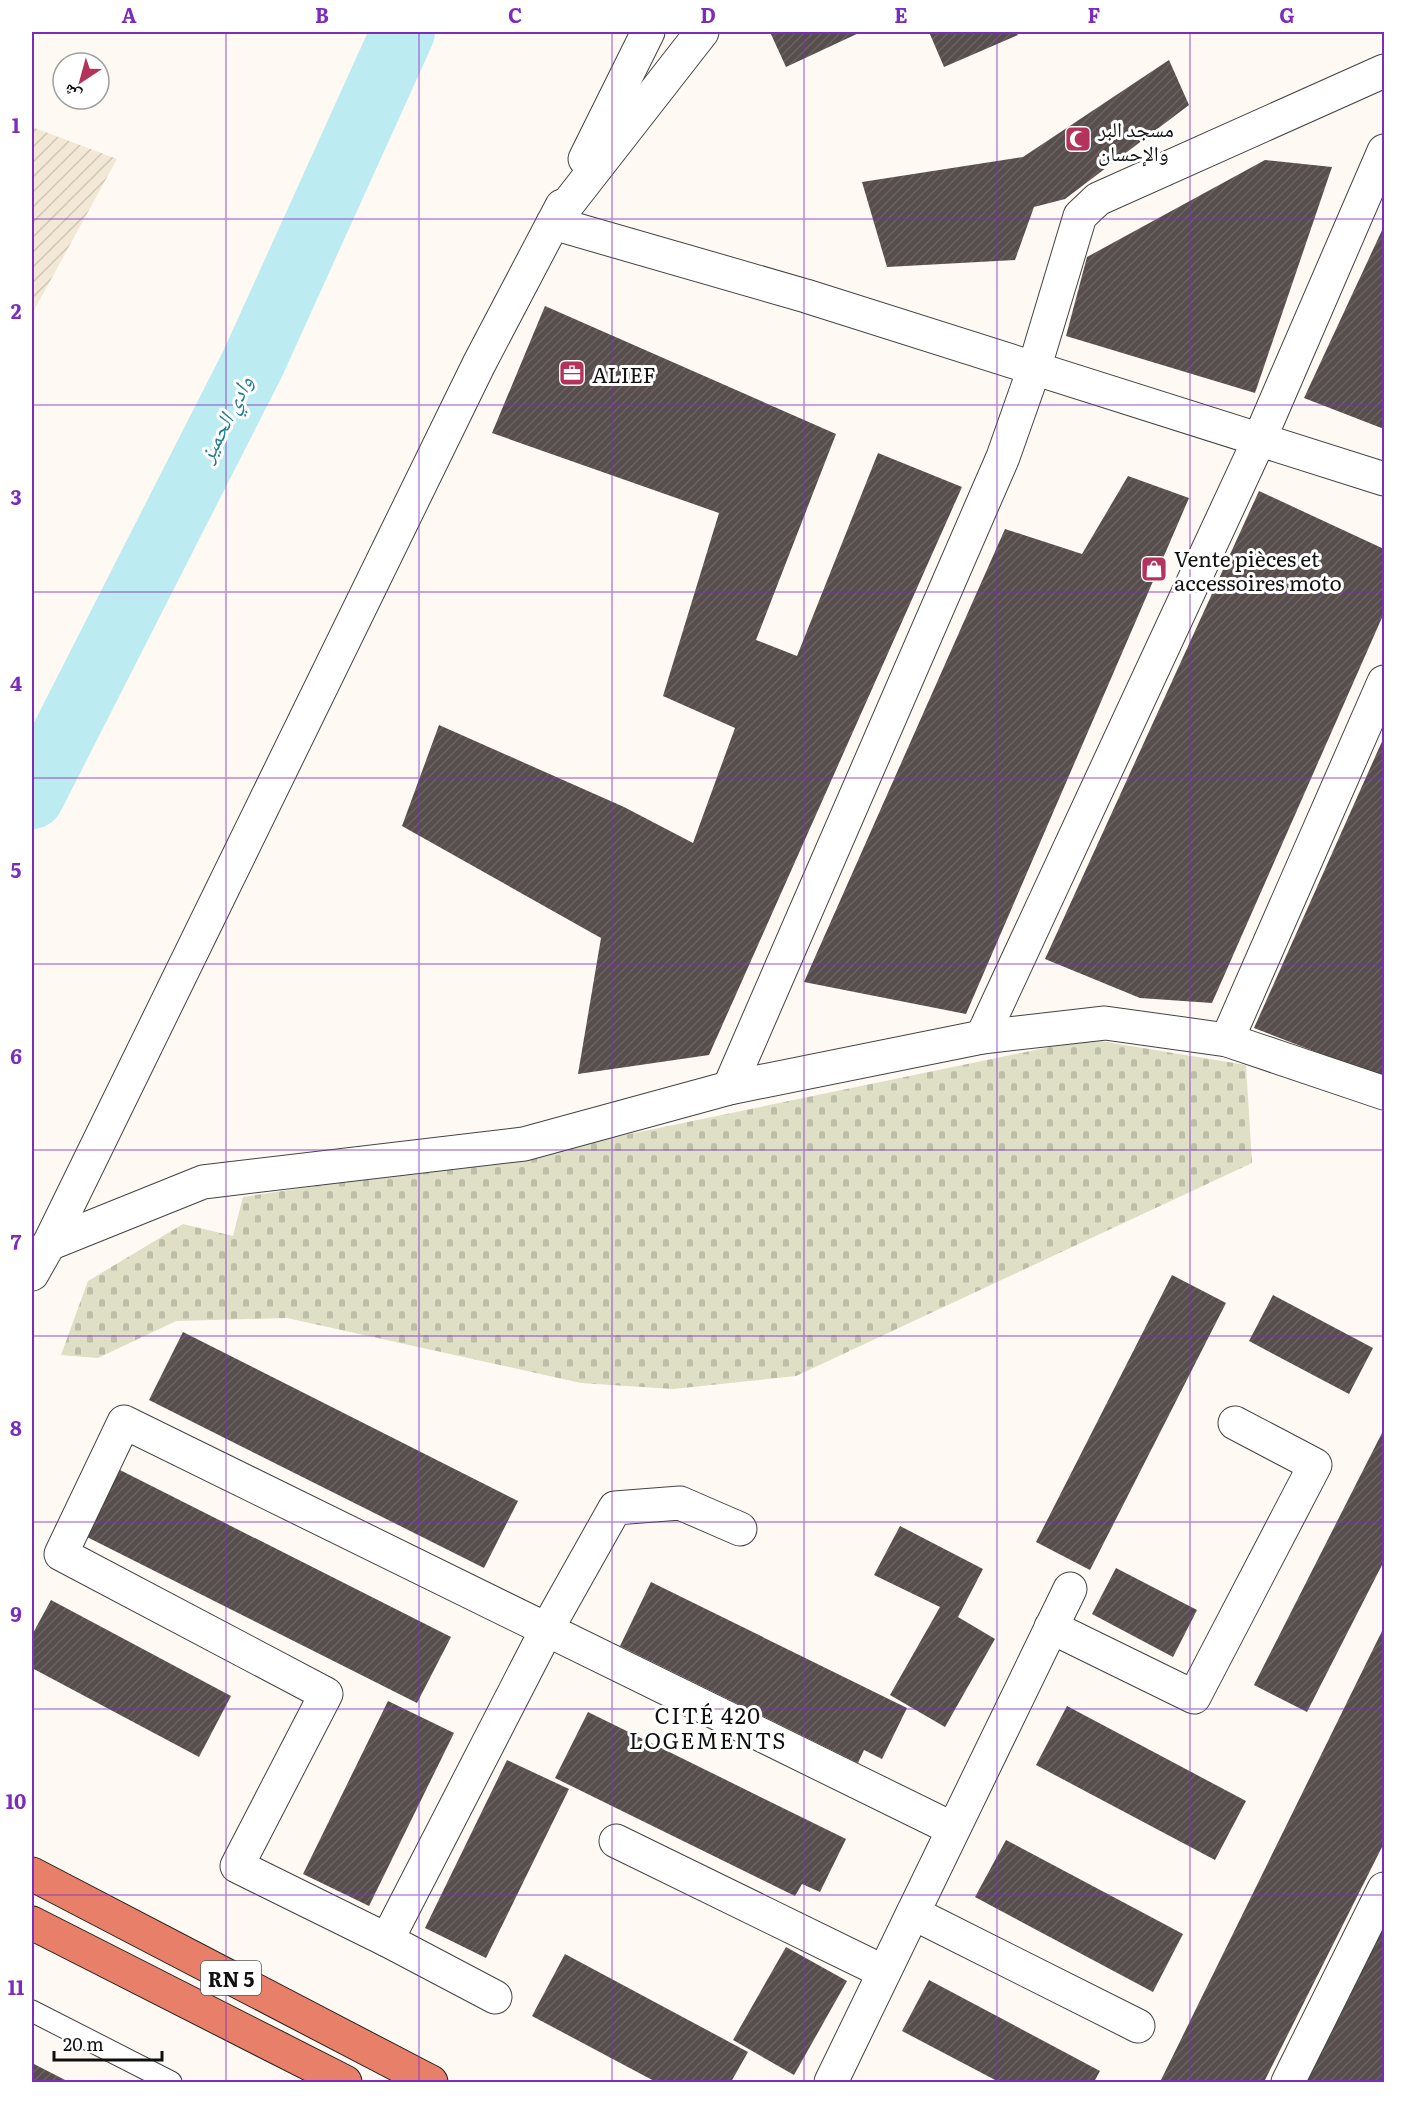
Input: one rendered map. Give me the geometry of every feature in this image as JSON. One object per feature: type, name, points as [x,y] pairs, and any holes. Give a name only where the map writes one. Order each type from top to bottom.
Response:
[{"type":"highway","name":"RN 5","points":[[32,1874],[431,2082]]},
{"type":"highway","name":"RN 5","points":[[32,1923],[345,2082]]},
{"type":"street","points":[[32,1274],[49,1244],[479,364],[554,223],[648,32]]},
{"type":"street","points":[[554,223],[702,32]]},
{"type":"street","points":[[729,1088],[1003,457],[1034,369],[1080,216],[1098,199],[1384,71]]},
{"type":"street","points":[[982,1037],[1260,438],[1384,151]]},
{"type":"street","points":[[554,223],[806,296],[1384,479]]},
{"type":"street","points":[[1227,1040],[1384,682]]},
{"type":"street","points":[[49,1244],[203,1182],[524,1144],[729,1088],[982,1037],[1106,1023],[1227,1040],[1384,1093]]},
{"type":"street","points":[[495,1997],[387,1940],[237,1866],[326,1694],[61,1554],[124,1422],[953,1829]]},
{"type":"street","points":[[1051,1628],[1194,1697],[1315,1465],[1235,1423]]},
{"type":"street","points":[[387,1940],[547,1629],[615,1508],[680,1503],[740,1529]]},
{"type":"street","points":[[831,2082],[1070,1589]]},
{"type":"street","points":[[616,1841],[884,1972]]},
{"type":"street","points":[[1288,2082],[1384,1891]]},
{"type":"street","points":[[913,1912],[1138,2026]]},
{"type":"lane","points":[[32,2011],[171,2082]]},
{"type":"shaded area","points":[[32,127],[117,159],[32,314]]},
{"type":"green space","points":[[1088,1039],[1246,1065],[1252,1163],[796,1376],[673,1389],[581,1383],[287,1318],[176,1321],[98,1358],[61,1355],[88,1281],[183,1224],[233,1236],[243,1197],[538,1153]]},
{"type":"building","points":[[770,32],[861,32],[786,67]]},
{"type":"building","points":[[929,32],[1016,32],[1018,35],[944,67]]},
{"type":"building","points":[[1169,60],[1189,105],[1065,199],[1034,207],[1015,260],[887,267],[862,182],[1023,157]]},
{"type":"building","points":[[1265,160],[1332,167],[1255,393],[1066,336],[1087,257]]},
{"type":"building","points":[[1384,226],[1384,429],[1304,398]]},
{"type":"building","points":[[545,306],[836,434],[756,640],[797,656],[878,453],[962,487],[709,1055],[578,1074],[601,938],[402,826],[439,725],[624,807],[693,843],[735,728],[663,696],[719,513],[492,433]]},
{"type":"building","points":[[1128,476],[1189,498],[966,1014],[804,982],[1005,529],[1082,554]]},
{"type":"building","points":[[1259,491],[1384,549],[1384,613],[1212,1003],[1140,998],[1045,959]]},
{"type":"building","points":[[1384,737],[1384,1078],[1254,1028]]},
{"type":"building","points":[[1172,1275],[1226,1303],[1090,1570],[1036,1542]]},
{"type":"building","points":[[1273,1295],[1373,1348],[1349,1394],[1249,1341]]},
{"type":"building","points":[[183,1332],[518,1501],[484,1568],[149,1400]]},
{"type":"building","points":[[1384,1429],[1384,1561],[1307,1712],[1254,1685]]},
{"type":"building","points":[[116,1468],[451,1637],[417,1703],[83,1535]]},
{"type":"building","points":[[900,1526],[983,1569],[958,1617],[995,1639],[945,1727],[890,1695],[940,1607],[874,1575]]},
{"type":"building","points":[[1116,1568],[1197,1610],[1173,1657],[1092,1614]]},
{"type":"building","points":[[651,1582],[907,1708],[882,1759],[864,1750],[858,1763],[620,1646]]},
{"type":"building","points":[[51,1600],[231,1696],[199,1757],[32,1668],[32,1635]]},
{"type":"building","points":[[1384,1627],[1384,1843],[1264,2082],[1160,2082]]},
{"type":"building","points":[[388,1701],[454,1733],[369,1906],[303,1874]]},
{"type":"building","points":[[1067,1706],[1246,1801],[1215,1860],[1036,1765]]},
{"type":"building","points":[[588,1712],[846,1839],[820,1892],[802,1884],[795,1896],[555,1778]]},
{"type":"building","points":[[507,1760],[569,1789],[486,1958],[425,1928]]},
{"type":"building","points":[[1006,1840],[1183,1934],[1153,1992],[975,1897]]},
{"type":"building","points":[[1384,1921],[1384,2082],[1303,2082]]},
{"type":"building","points":[[786,1947],[847,1981],[794,2075],[733,2040]]},
{"type":"building","points":[[565,1954],[748,2052],[731,2082],[656,2082],[532,2016]]},
{"type":"building","points":[[929,1980],[1100,2071],[1094,2082],[999,2082],[902,2031]]},
{"type":"building","points":[[32,2063],[69,2082],[32,2082]]},
{"type":"waterway","name":"وادي الحميز","points":[[32,797],[253,363],[403,32]]},
{"type":"place","name":"مسجد البر والإحسان","points":[[1078,139]]},
{"type":"place","name":"ALIEF","points":[[572,373]]},
{"type":"place","name":"Vente pièces et accessoires moto","points":[[1154,569]]},
{"type":"district","name":"CITÉ 420 LOGEMENTS","points":[[708,1727]]}]
